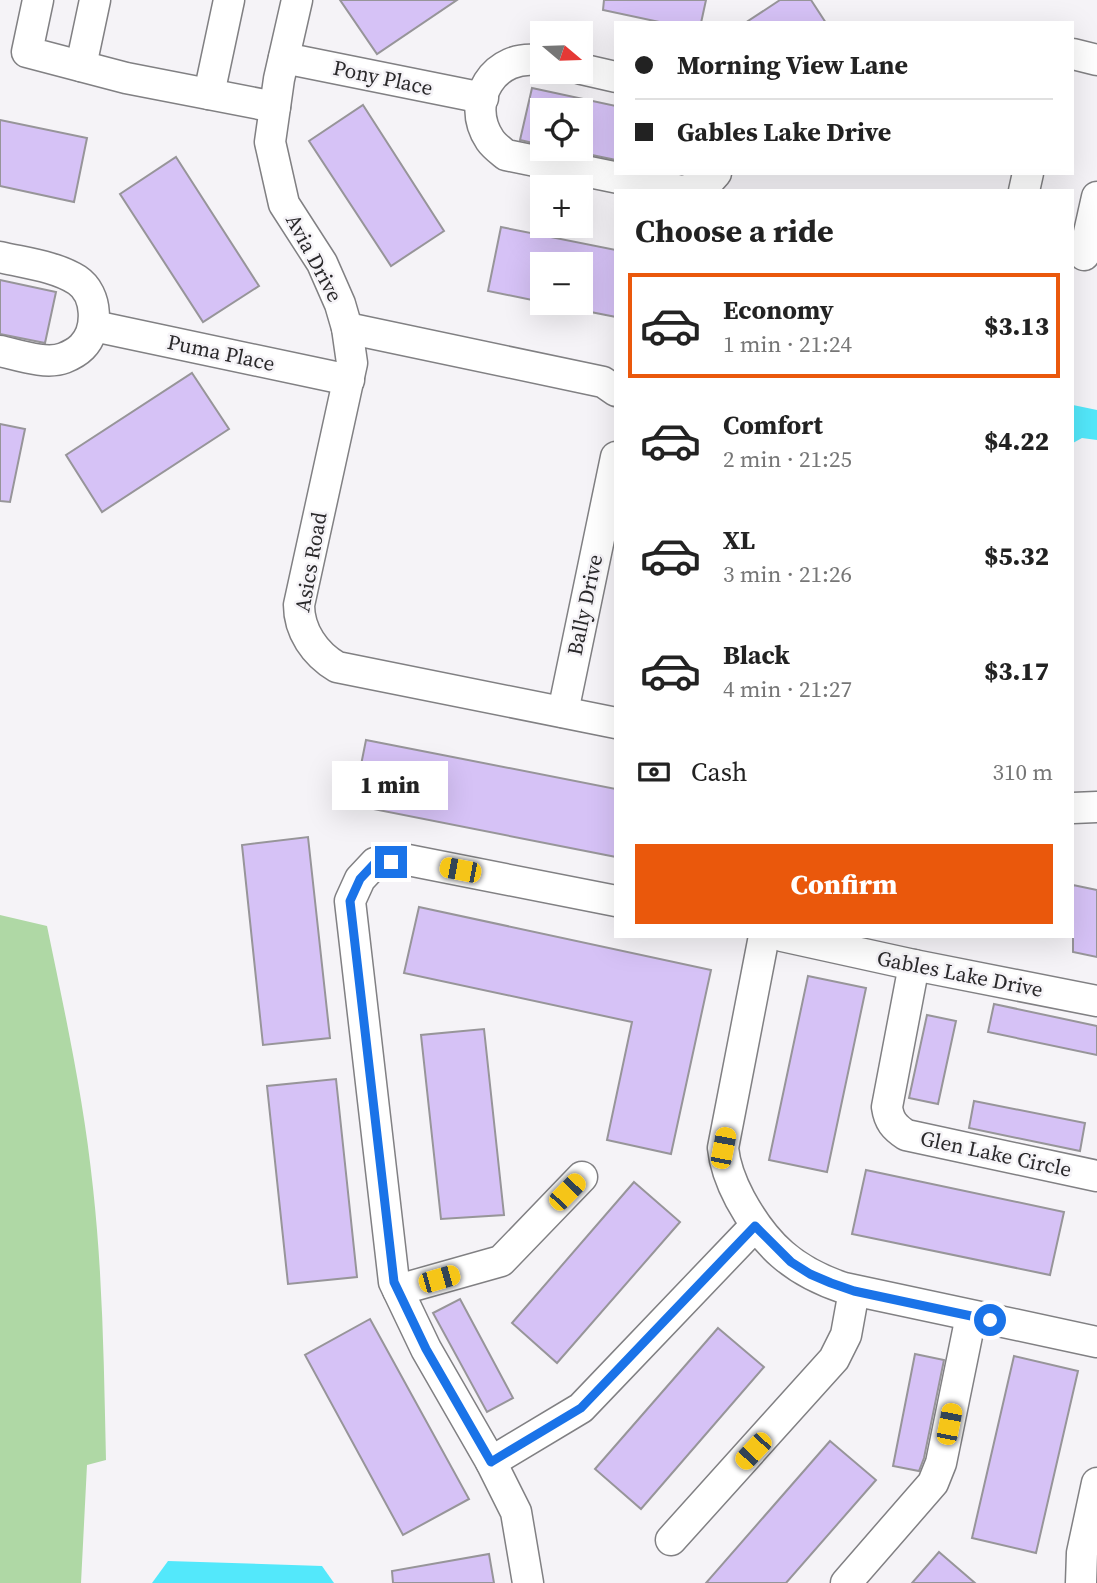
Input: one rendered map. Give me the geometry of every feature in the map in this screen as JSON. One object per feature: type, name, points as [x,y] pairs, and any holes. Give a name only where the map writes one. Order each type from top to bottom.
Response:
[{"type":"street","points":[[38,0],[27,52],[126,78],[275,107]]},
{"type":"street","points":[[81,66],[95,0]]},
{"type":"street","points":[[209,94],[229,0]]},
{"type":"street","name":"Avia Drive","points":[[297,0],[270,142],[284,204],[322,263],[347,328],[603,382],[614,390]]},
{"type":"street","points":[[1074,54],[1097,60]]},
{"type":"street","name":"Pony Place","points":[[284,58],[483,98]]},
{"type":"street","points":[[530,61],[512,61],[492,75],[483,98],[481,120],[490,141],[506,156],[673,189]]},
{"type":"street","points":[[593,72],[614,77]]},
{"type":"street","points":[[689,189],[708,183],[714,175]]},
{"type":"street","points":[[1084,255],[1097,197]]},
{"type":"street","points":[[0,257],[58,271],[80,282],[93,302],[94,326],[82,347],[61,359],[37,359],[0,351]]},
{"type":"street","name":"Puma Place","points":[[94,326],[349,380]]},
{"type":"street","name":"Asics Road","points":[[347,328],[352,363],[299,605],[299,620],[305,634],[322,659],[337,667],[614,723]]},
{"type":"street","name":"Bally Drive","points":[[563,712],[614,467]]},
{"type":"street","points":[[1074,808],[1097,807]]},
{"type":"street","points":[[528,1583],[516,1512],[491,1462],[426,1349],[394,1282],[350,901],[360,879],[375,863],[408,860],[614,901]]},
{"type":"street","points":[[764,938],[723,1148],[728,1175],[755,1226],[773,1246],[810,1274],[854,1291],[1097,1342]]},
{"type":"street","name":"Gables Lake Drive","points":[[791,938],[1097,1001]]},
{"type":"street","name":"Glen Lake Circle","points":[[914,965],[887,1107],[889,1119],[897,1129],[906,1135],[1097,1175]]},
{"type":"street","points":[[398,1290],[501,1261],[582,1177]]},
{"type":"street","points":[[491,1462],[581,1408],[755,1226]]},
{"type":"street","points":[[671,1540],[834,1359],[846,1335],[854,1291]]},
{"type":"street","points":[[846,1583],[933,1483],[941,1463],[971,1316]]},
{"type":"street","points":[[1081,1583],[1082,1553],[1097,1483]]},
{"type":"green space","points":[[0,915],[47,926],[85,1122],[101,1290],[106,1460],[87,1465],[81,1583],[0,1583]]},
{"type":"water","points":[[1074,405],[1097,410],[1097,440],[1082,438],[1074,442]]},
{"type":"water","points":[[168,1561],[322,1566],[334,1583],[152,1583]]},
{"type":"building","points":[[340,0],[457,0],[377,54]]},
{"type":"building","points":[[604,0],[706,0],[701,21],[655,21],[603,10]]},
{"type":"building","points":[[780,0],[811,0],[825,21],[748,21]]},
{"type":"building","points":[[532,88],[579,98],[530,98],[530,142],[520,140]]},
{"type":"building","points":[[593,101],[614,106],[614,160],[593,155]]},
{"type":"building","points":[[363,105],[444,231],[391,266],[309,141]]},
{"type":"building","points":[[0,120],[87,138],[74,202],[0,186]]},
{"type":"building","points":[[176,157],[259,286],[203,322],[120,194]]},
{"type":"building","points":[[501,227],[530,233],[530,238],[556,238],[614,250],[614,317],[593,312],[593,252],[530,252],[530,300],[488,291]]},
{"type":"building","points":[[0,280],[56,292],[45,343],[0,334]]},
{"type":"building","points":[[192,373],[229,429],[102,512],[66,455]]},
{"type":"building","points":[[0,424],[25,429],[10,502],[0,501]]},
{"type":"building","points":[[366,740],[614,789],[614,857],[353,805]]},
{"type":"building","points":[[308,837],[330,1038],[263,1045],[242,845]]},
{"type":"building","points":[[1074,885],[1097,890],[1097,957],[1073,952]]},
{"type":"building","points":[[419,907],[711,970],[671,1154],[607,1140],[632,1022],[404,973]]},
{"type":"building","points":[[808,976],[866,988],[827,1172],[769,1160]]},
{"type":"building","points":[[994,1004],[1097,1026],[1097,1055],[988,1032]]},
{"type":"building","points":[[927,1015],[956,1021],[938,1104],[909,1098]]},
{"type":"building","points":[[484,1029],[504,1215],[441,1219],[421,1035]]},
{"type":"building","points":[[336,1079],[357,1277],[288,1284],[267,1086]]},
{"type":"building","points":[[974,1101],[1085,1123],[1080,1151],[969,1128]]},
{"type":"building","points":[[866,1170],[1064,1212],[1050,1275],[852,1234]]},
{"type":"building","points":[[634,1182],[680,1222],[557,1363],[512,1323]]},
{"type":"building","points":[[460,1299],[513,1398],[487,1412],[433,1313]]},
{"type":"building","points":[[370,1319],[469,1499],[403,1535],[305,1355]]},
{"type":"building","points":[[718,1328],[764,1367],[641,1509],[595,1469]]},
{"type":"building","points":[[915,1354],[944,1360],[919,1471],[893,1466]]},
{"type":"building","points":[[1014,1356],[1078,1371],[1036,1553],[972,1538]]},
{"type":"building","points":[[830,1441],[876,1480],[786,1583],[706,1583]]},
{"type":"building","points":[[939,1552],[975,1583],[912,1583]]},
{"type":"building","points":[[489,1554],[494,1583],[393,1583],[392,1571]]},
{"type":"route","points":[[391,862],[375,863],[360,879],[350,901],[394,1282],[426,1349],[491,1462],[581,1408],[755,1226],[791,1262],[831,1283],[854,1291],[990,1320]]}]
